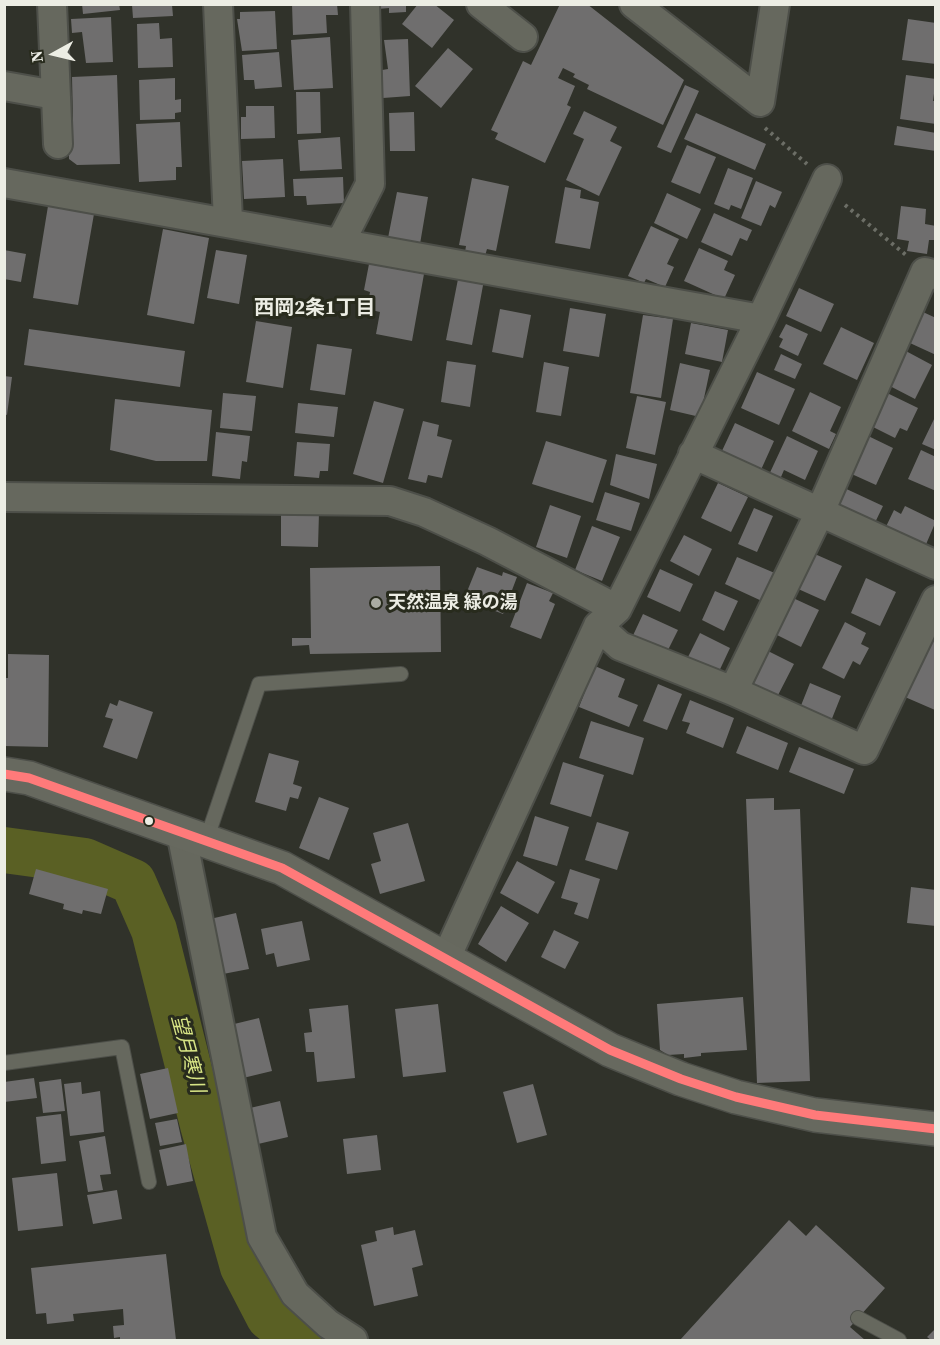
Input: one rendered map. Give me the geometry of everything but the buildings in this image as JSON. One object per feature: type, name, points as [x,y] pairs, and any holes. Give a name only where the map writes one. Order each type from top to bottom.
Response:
[{"type":"street","points":[[52,4],[58,144]]},
{"type":"street","points":[[219,4],[228,221]]},
{"type":"street","points":[[340,243],[370,184],[364,4]]},
{"type":"street","points":[[481,4],[523,37]]},
{"type":"street","points":[[634,4],[760,102],[775,4]]},
{"type":"street","points":[[4,86],[55,95]]},
{"type":"street","points":[[446,958],[607,618],[761,319],[827,180]]},
{"type":"street","points":[[4,183],[228,221],[761,319]]},
{"type":"street","points":[[733,691],[819,514],[925,272],[936,275]]},
{"type":"street","points":[[693,454],[819,514],[936,565]]},
{"type":"street","points":[[4,497],[390,501],[424,512],[487,541],[607,618],[620,646],[733,691],[864,750],[936,600]]},
{"type":"street","points":[[4,774],[29,778],[282,868],[610,1050],[681,1079],[736,1096],[815,1114],[936,1129]]},
{"type":"street","points":[[193,836],[262,1237],[295,1294],[328,1324],[353,1341]]},
{"type":"lane","points":[[193,836],[259,684],[401,674]]},
{"type":"lane","points":[[4,1063],[122,1047],[149,1182]]},
{"type":"lane","points":[[858,1318],[899,1341]]},
{"type":"waterway","name":"望月寒川","points":[[4,850],[85,861],[133,882],[154,930],[203,1125],[243,1267],[269,1317],[298,1340]]},
{"type":"transit line","points":[[4,774],[29,778],[282,868],[610,1050],[681,1079],[736,1097],[815,1115],[936,1129]]},
{"type":"place","name":"天然温泉 緑の湯","points":[[376,603]]},
{"type":"district","name":"西岡2条1丁目","points":[[315,309]]}]
